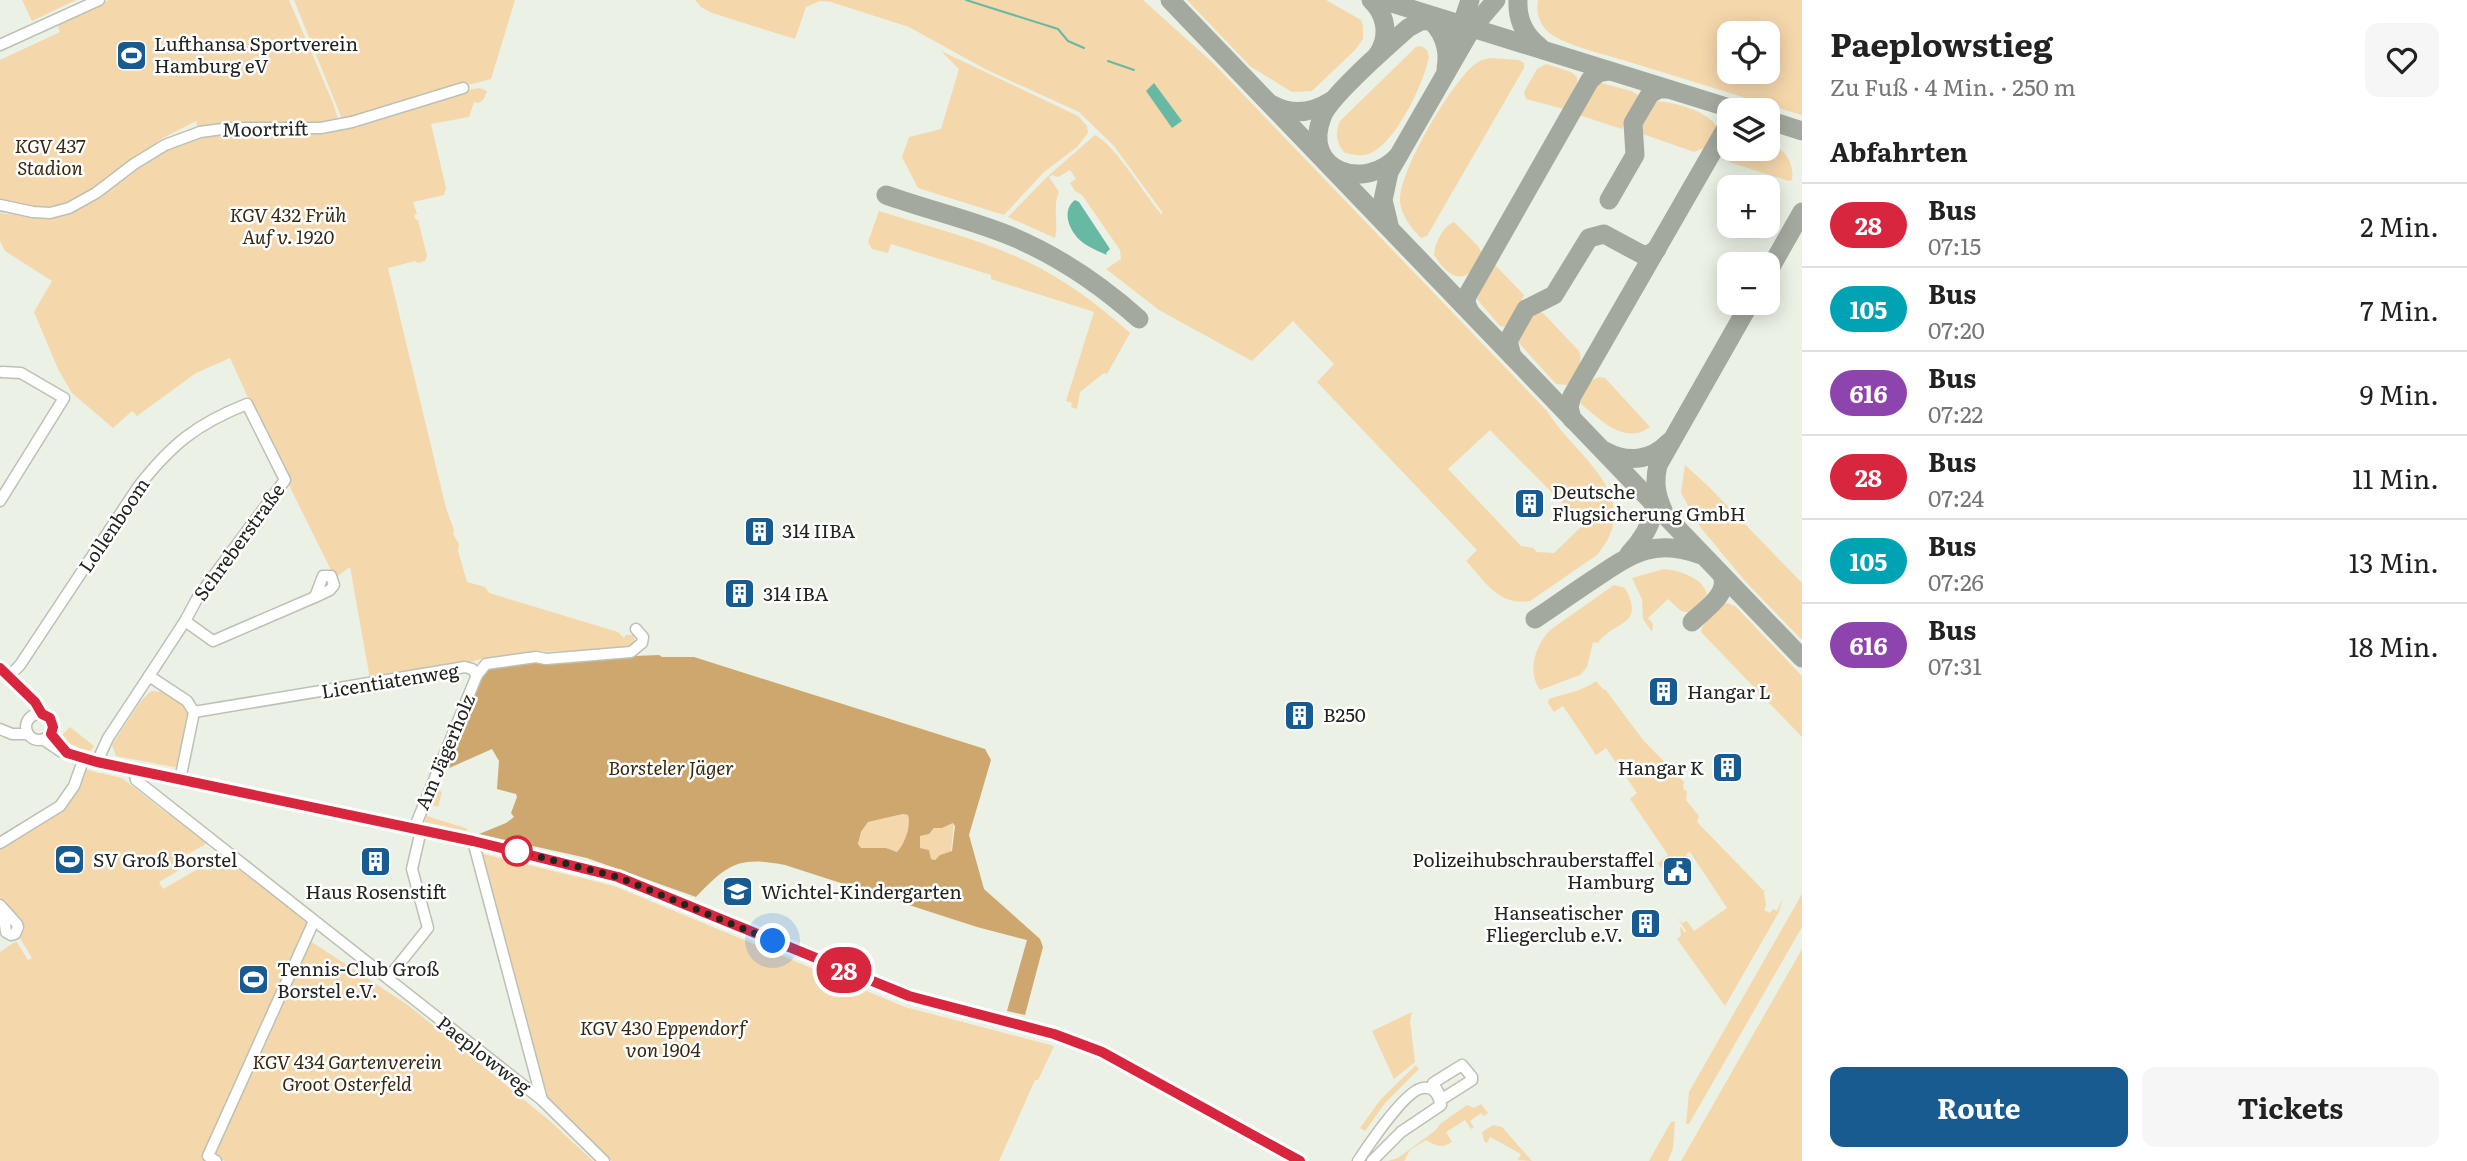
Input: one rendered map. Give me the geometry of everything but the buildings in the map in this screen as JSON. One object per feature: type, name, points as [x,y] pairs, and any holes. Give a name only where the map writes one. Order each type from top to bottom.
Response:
[{"type":"street","points":[[0,45],[99,0]]},
{"type":"street","name":"Moortrift","points":[[0,205],[50,213],[69,208],[96,193],[134,164],[165,145],[200,132],[230,128],[321,128],[352,122],[463,88]]},
{"type":"street","points":[[0,501],[64,398],[21,373],[1,373]]},
{"type":"street","name":"Schreberstraße","points":[[97,762],[108,738],[198,597],[285,480],[247,404]]},
{"type":"street","name":"Lollenboom","points":[[8,677],[20,665],[138,487],[159,460],[186,435],[219,415],[247,404]]},
{"type":"street","points":[[185,621],[213,641],[315,597]]},
{"type":"street","name":"Licentiatenweg","points":[[194,712],[465,667],[477,676],[486,664],[536,657],[546,659],[631,652],[642,643],[636,629]]},
{"type":"street","points":[[0,668],[35,702],[32,722],[36,740],[47,737]]},
{"type":"street","points":[[149,676],[187,701],[194,712],[180,779]]},
{"type":"street","name":"Am Jägerholz","points":[[388,978],[428,928],[412,869],[417,829],[477,676]]},
{"type":"street","points":[[1,729],[32,722],[52,722],[47,737],[54,749],[97,762],[473,841],[618,877],[909,996],[1054,1034],[1102,1052],[1300,1161]]},
{"type":"street","points":[[0,843],[60,806],[74,786],[84,758]]},
{"type":"street","name":"Paeplowweg","points":[[134,770],[136,780],[542,1100],[604,1161]]},
{"type":"street","points":[[473,841],[542,1100]]},
{"type":"street","points":[[216,1161],[208,1156],[314,922]]},
{"type":"street","points":[[1359,1161],[1383,1125],[1417,1089],[1428,1088],[1434,1091],[1441,1105],[1401,1132],[1372,1161]]},
{"type":"green space","points":[[22,0],[76,0],[32,21]]},
{"type":"green space","points":[[109,0],[289,0],[333,103],[341,129],[458,96],[461,91],[480,88],[487,91],[484,99],[479,103],[474,102],[469,117],[431,124],[446,188],[444,195],[413,202],[417,214],[414,215],[415,219],[418,220],[427,256],[425,261],[388,268],[446,508],[453,534],[459,544],[458,551],[467,582],[485,587],[489,593],[618,632],[624,638],[626,635],[633,635],[636,644],[633,648],[536,652],[370,679],[350,567],[335,578],[230,358],[196,373],[137,416],[132,411],[113,428],[72,393],[58,369],[34,312],[52,281],[5,251],[0,241],[0,213],[42,219],[71,213],[101,197],[163,150],[199,135],[196,121],[161,139],[94,191],[62,207],[37,209],[0,202],[0,60],[60,32],[58,27],[63,20]]},
{"type":"green space","points":[[294,0],[515,0],[491,79],[464,86],[465,82],[342,119]]},
{"type":"green space","points":[[695,0],[1143,0],[1213,63],[1547,411],[1588,461],[1611,495],[1614,514],[1610,533],[1597,555],[1530,601],[1519,602],[1501,596],[1466,561],[1477,550],[1317,382],[1334,364],[1293,321],[1252,361],[1159,310],[1106,269],[1121,259],[1120,250],[1082,195],[1075,191],[1070,183],[1076,179],[1070,170],[1058,177],[1049,177],[1059,192],[1055,238],[1008,217],[1048,176],[1095,135],[1111,148],[1161,214],[1163,213],[1114,146],[1079,112],[987,70],[909,27],[831,2],[820,1],[806,7],[795,39],[712,13]],"holes":[[[1150,88],[1181,121],[1172,127],[1146,91]],[[1490,430],[1585,526],[1554,553],[1537,552],[1533,548],[1521,546],[1448,469]]]},
{"type":"green space","points":[[1187,0],[1326,0],[1361,20],[1363,39],[1312,91],[1292,92],[1251,67]]},
{"type":"green space","points":[[1538,0],[1802,0],[1802,115],[1780,108],[1780,98],[1747,98],[1561,40],[1546,30],[1539,16]]},
{"type":"green space","points":[[1421,46],[1427,50],[1429,57],[1426,68],[1400,123],[1382,145],[1370,154],[1345,153],[1337,138],[1340,121],[1416,47]]},
{"type":"green space","points":[[941,51],[1078,116],[1087,126],[1088,133],[1077,147],[1044,172],[1004,215],[918,188],[902,157],[909,137],[941,129],[959,69]]},
{"type":"green space","points":[[1490,58],[1519,60],[1524,63],[1524,68],[1427,236],[1421,238],[1407,221],[1400,201],[1408,170],[1428,128],[1453,89],[1475,64]]},
{"type":"green space","points":[[1546,64],[1571,72],[1577,77],[1577,83],[1564,109],[1526,99],[1524,92],[1537,69]]},
{"type":"green space","points":[[1601,83],[1638,95],[1638,101],[1622,129],[1579,115],[1593,89]]},
{"type":"green space","points":[[1655,101],[1688,108],[1711,120],[1716,126],[1707,147],[1694,152],[1637,132]]},
{"type":"green space","points":[[1780,149],[1790,161],[1792,180],[1789,181],[1780,178],[1780,175],[1770,175],[1729,162],[1780,161]]},
{"type":"green space","points":[[879,211],[1010,254],[1042,269],[1081,294],[1130,333],[1107,374],[1104,373],[1080,392],[1077,409],[1071,407],[1072,403],[1066,401],[1094,312],[991,279],[991,275],[891,244],[888,253],[872,249],[868,242]]},
{"type":"green space","points":[[1454,222],[1482,253],[1477,264],[1466,275],[1453,275],[1434,255],[1440,236]]},
{"type":"green space","points":[[1495,265],[1524,295],[1511,323],[1505,327],[1500,326],[1477,299],[1491,267]]},
{"type":"green space","points":[[1538,311],[1579,351],[1578,369],[1567,385],[1556,384],[1518,342],[1518,336],[1532,312]]},
{"type":"green space","points":[[1599,377],[1605,378],[1650,427],[1631,434],[1622,432],[1605,423],[1581,404],[1586,388]]},
{"type":"green space","points":[[1685,465],[1802,583],[1802,640],[1745,581],[1701,528],[1681,493]]},
{"type":"green space","points":[[1664,569],[1695,579],[1707,594],[1690,613],[1681,611],[1668,599],[1648,618],[1653,624],[1652,632],[1643,619],[1642,599],[1632,578]]},
{"type":"green space","points":[[1614,585],[1625,588],[1631,601],[1630,616],[1598,643],[1593,642],[1587,667],[1580,675],[1540,690],[1533,667],[1540,643],[1550,630]]},
{"type":"green space","points":[[1727,603],[1735,606],[1802,676],[1802,737],[1701,632],[1711,614]]},
{"type":"green space","name":"Borsteler Jäger","points":[[659,655],[694,657],[985,749],[991,760],[969,835],[984,889],[1040,939],[1043,947],[1025,1015],[1007,1011],[1027,940],[977,927],[785,865],[745,862],[735,865],[717,877],[696,897],[587,858],[479,834],[514,817],[511,813],[516,794],[497,789],[499,761],[492,749],[447,769],[443,767],[484,666],[530,660]],"holes":[[[908,815],[908,830],[897,852],[886,848],[861,848],[858,844],[861,832],[868,822]],[[953,823],[955,826],[952,851],[935,860],[931,859],[929,850],[920,848],[920,836],[929,834],[934,828]]]},
{"type":"green space","points":[[1596,681],[1643,740],[1685,783],[1686,800],[1699,816],[1697,822],[1764,891],[1768,888],[1764,892],[1764,910],[1770,913],[1773,909],[1777,911],[1783,897],[1779,912],[1725,1006],[1677,939],[1681,936],[1680,926],[1685,933],[1686,931],[1677,917],[1682,923],[1687,921],[1694,931],[1727,908],[1690,852],[1686,854],[1688,857],[1669,870],[1667,866],[1661,868],[1658,863],[1668,855],[1630,799],[1637,793],[1606,748],[1596,755],[1563,706],[1554,712],[1548,703],[1549,699],[1579,690]]},
{"type":"green space","points":[[151,691],[163,692],[173,697],[190,713],[179,768],[116,756],[112,745],[140,702]]},
{"type":"green space","points":[[70,727],[94,746],[90,751],[71,744],[61,736]]},
{"type":"green space","points":[[83,769],[122,778],[210,842],[184,856],[188,865],[159,882],[163,889],[222,855],[310,923],[210,1161],[0,1161],[0,952],[16,941],[28,960],[32,958],[18,935],[16,917],[0,897],[0,846],[61,809]]},
{"type":"green space","points":[[434,788],[442,792],[438,807],[432,805],[427,816],[468,829],[466,831],[425,822],[424,815]]},
{"type":"green space","points":[[908,815],[908,830],[897,852],[886,848],[861,848],[858,845],[868,822]]},
{"type":"green space","points":[[954,823],[951,852],[942,854],[935,860],[931,859],[929,850],[919,848],[920,836],[929,834],[934,828]]},
{"type":"green space","name":"KGV 430 Eppendorf von 1904","points":[[479,853],[614,886],[905,1007],[1054,1046],[1038,1080],[1035,1080],[999,1161],[612,1161],[546,1099]]},
{"type":"green space","points":[[1802,894],[1802,927],[1689,1124],[1686,1124],[1689,1092]]},
{"type":"green space","name":"KGV 434 Gartenverein Groot Osterfeld","points":[[310,941],[408,1005],[550,1121],[593,1161],[225,1161],[213,1154]]},
{"type":"green space","points":[[1802,949],[1802,1161],[1681,1161],[1689,1147]]},
{"type":"green space","points":[[1412,1012],[1410,1021],[1415,1062],[1394,1079],[1372,1031]]},
{"type":"green space","points":[[1416,1065],[1419,1069],[1385,1103],[1365,1131],[1360,1128],[1381,1099]]},
{"type":"green space","points":[[1481,1104],[1488,1113],[1484,1116],[1481,1113],[1470,1121],[1474,1127],[1471,1129],[1465,1120],[1446,1132],[1452,1142],[1439,1146],[1426,1140],[1410,1150],[1404,1161],[1388,1161],[1398,1158],[1467,1105],[1474,1108]]},
{"type":"green space","points":[[1675,1121],[1673,1148],[1668,1161],[1649,1161],[1671,1122]]},
{"type":"green space","points":[[1493,1125],[1502,1127],[1532,1161],[1518,1160],[1521,1154],[1490,1137],[1487,1143],[1484,1141],[1482,1132]]},
{"type":"shaded area","points":[[1154,83],[1182,121],[1172,128],[1146,91]]},
{"type":"shaded area","points":[[1075,200],[1110,249],[1107,255],[1084,243],[1073,232],[1068,221],[1068,209]]},
{"type":"waterway","points":[[966,0],[1058,29],[1068,41],[1084,48]]},
{"type":"waterway","points":[[1108,61],[1134,70]]},
{"type":"taxiway","points":[[1170,0],[1802,658]]},
{"type":"taxiway","points":[[1371,0],[1380,12],[1385,26],[1384,40],[1378,54]]},
{"type":"taxiway","points":[[1382,0],[1717,104]]},
{"type":"taxiway","points":[[1458,36],[1470,0]]},
{"type":"taxiway","points":[[1389,225],[1383,200],[1389,172],[1472,28],[1496,0]]},
{"type":"taxiway","points":[[1518,0],[1523,26],[1540,47]]},
{"type":"taxiway","points":[[1426,16],[1437,27],[1444,40],[1446,69]]},
{"type":"taxiway","points":[[1399,155],[1370,173],[1354,174],[1340,170],[1328,163],[1320,151],[1318,136],[1322,117],[1348,84],[1408,28],[1421,21],[1441,20]]},
{"type":"taxiway","points":[[1470,312],[1466,303],[1467,296],[1590,80],[1598,73],[1609,71]]},
{"type":"taxiway","points":[[1609,200],[1635,155],[1633,123],[1650,94],[1659,89],[1667,89]]},
{"type":"taxiway","points":[[1273,105],[1288,111],[1302,112],[1331,101]]},
{"type":"taxiway","points":[[1780,124],[1802,131]]},
{"type":"taxiway","points":[[1572,419],[1569,407],[1572,396],[1717,144]]},
{"type":"taxiway","points":[[886,195],[982,225],[1047,253],[1110,295],[1139,319]]},
{"type":"taxiway","points":[[1779,252],[1802,212]]},
{"type":"taxiway","points":[[1512,356],[1508,341],[1526,309],[1554,295],[1589,238],[1604,234],[1643,255],[1657,249]]},
{"type":"taxiway","points":[[1663,510],[1656,488],[1658,465],[1743,315]]},
{"type":"taxiway","points":[[1605,451],[1622,457],[1638,458],[1654,453],[1669,442]]},
{"type":"taxiway","points":[[1629,554],[1648,528],[1655,498]]},
{"type":"taxiway","points":[[1535,619],[1620,562],[1644,551],[1670,548],[1701,555]]},
{"type":"taxiway","points":[[1692,622],[1723,589],[1722,575]]},
{"type":"bus line","name":"28","points":[[0,668],[31,697],[42,714],[50,718],[53,727],[51,734],[67,753],[97,762],[511,850],[618,877],[881,986],[934,1004],[1054,1034],[1102,1052],[1300,1161]]},
{"type":"place","name":"Lufthansa Sportverein Hamburg eV","points":[[131,55]]},
{"type":"place","name":"Deutsche Flugsicherung GmbH","points":[[1529,503]]},
{"type":"place","name":"314 IIBA","points":[[759,531]]},
{"type":"place","name":"314 IBA","points":[[740,594]]},
{"type":"place","name":"Hangar L","points":[[1664,692]]},
{"type":"place","name":"B250","points":[[1300,715]]},
{"type":"place","name":"Hangar K","points":[[1727,768]]},
{"type":"place","name":"SV Groß Borstel","points":[[70,860]]},
{"type":"place","name":"Haus Rosenstift","points":[[376,861]]},
{"type":"place","name":"Polizeihubschrauberstaffel Hamburg","points":[[1677,871]]},
{"type":"place","name":"Wichtel-Kindergarten","points":[[738,892]]},
{"type":"place","name":"Hanseatischer Fliegerclub e.V.","points":[[1646,924]]},
{"type":"place","name":"Tennis-Club Groß Borstel e.V.","points":[[254,980]]},
{"type":"route","points":[[517,851],[618,877],[773,941]]},
{"type":"park label","name":"KGV 437 Stadion","points":[[50,157]]},
{"type":"park label","name":"KGV 432 Früh Auf v. 1920","points":[[288,226]]}]
